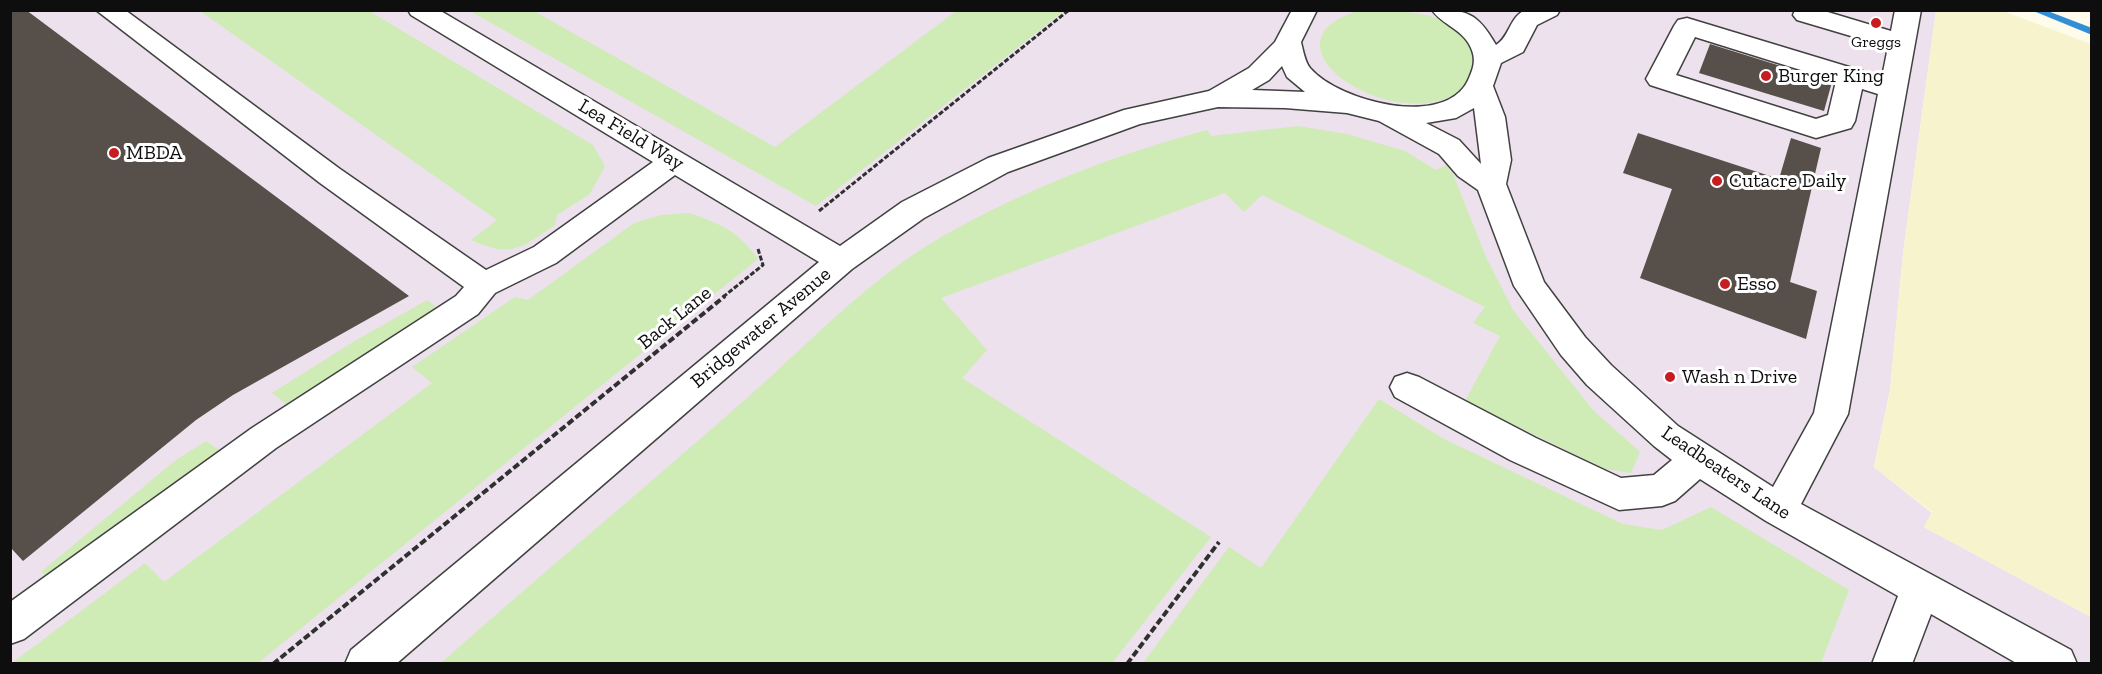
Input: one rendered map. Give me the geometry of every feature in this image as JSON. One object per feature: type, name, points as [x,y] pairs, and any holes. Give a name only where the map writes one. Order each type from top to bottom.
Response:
[{"type":"street","points":[[108,10],[330,176],[484,285]]},
{"type":"street","name":"Lea Field Way","points":[[420,10],[841,261]]},
{"type":"street","points":[[1389,115],[1449,147],[1468,169],[1491,184],[1497,160],[1491,117],[1481,88],[1488,74],[1488,59],[1482,44],[1471,28],[1444,10]]},
{"type":"street","points":[[1488,59],[1514,46],[1527,20],[1548,10]]},
{"type":"street","points":[[1808,10],[1806,15],[1902,43]]},
{"type":"street","points":[[1779,510],[1831,414],[1908,10]]},
{"type":"street","name":"Bridgewater Avenue","points":[[1218,98],[1259,74],[1295,22]]},
{"type":"street","name":"Bridgewater Avenue","points":[[1295,22],[1291,61],[1302,78],[1320,93],[1344,105]]},
{"type":"street","points":[[1851,76],[1841,121],[1816,129],[1660,79],[1687,26],[1851,76],[1893,89]]},
{"type":"street","name":"Bridgewater Avenue","points":[[365,663],[841,261],[913,210],[998,165],[1134,116],[1218,98],[1285,99],[1344,105],[1389,115],[1437,113],[1455,108],[1470,99],[1481,88]]},
{"type":"street","points":[[10,626],[264,438],[467,305],[484,285],[545,255],[675,161]]},
{"type":"street","name":"Leadbeaters Lane","points":[[1491,184],[1530,286],[1599,375],[1666,436],[1779,510],[2057,663]]},
{"type":"street","points":[[1407,387],[1541,459],[1619,494],[1662,490],[1698,459]]},
{"type":"street","points":[[1892,663],[1921,588]]},
{"type":"path","name":"Back Lane","points":[[273,663],[763,265],[756,238],[774,222],[793,207],[811,218],[1069,10]]},
{"type":"path","points":[[1127,663],[1219,542]]},
{"type":"shaded area","points":[[10,11],[1936,11],[1903,254],[1890,390],[1874,467],[1932,513],[1924,527],[2091,617],[2091,663],[11,663]]},
{"type":"shaded area","points":[[1936,11],[2003,11],[2091,44],[2091,617],[1924,527],[1932,512],[1874,467],[1890,390],[1903,254]]},
{"type":"green space","points":[[200,11],[369,11],[593,145],[605,166],[590,194],[557,215],[555,225],[533,240],[515,248],[496,249],[485,246],[471,240],[497,220]]},
{"type":"green space","points":[[470,11],[534,11],[775,147],[956,11],[1064,11],[816,206]]},
{"type":"green space","points":[[1358,11],[1414,13],[1446,22],[1460,32],[1471,46],[1478,65],[1469,81],[1459,92],[1427,103],[1397,102],[1367,93],[1342,79],[1325,61],[1320,43],[1330,25]]},
{"type":"green space","points":[[1298,126],[1347,134],[1405,151],[1436,170],[1446,165],[1453,174],[1486,257],[1513,310],[1593,410],[1640,452],[1631,473],[1605,469],[1465,401],[1500,336],[1473,323],[1485,307],[1262,195],[1244,212],[1225,193],[941,298],[987,350],[962,378],[1211,537],[1112,663],[441,663],[739,405],[837,315],[888,273],[943,236],[1039,188],[1138,150],[1207,130],[1211,136]]},
{"type":"green space","points":[[690,213],[711,221],[736,235],[758,259],[258,663],[12,663],[145,563],[164,582],[432,383],[412,367],[515,297],[528,300],[634,223],[661,215]]},
{"type":"green space","points":[[427,300],[445,314],[290,407],[272,393],[353,342]]},
{"type":"green space","points":[[1379,399],[1444,439],[1623,524],[1662,530],[1711,507],[1849,590],[1821,663],[1143,663],[1229,547],[1261,568]]},
{"type":"green space","points":[[206,441],[225,454],[59,586],[41,572],[176,460]]},
{"type":"building","name":"MBDA","points":[[10,10],[26,10],[409,296],[233,395],[196,420],[23,561],[10,547]]},
{"type":"building","name":"Burger King","points":[[1710,44],[1832,82],[1824,111],[1699,73]]},
{"type":"building","points":[[1638,133],[1779,179],[1791,138],[1821,148],[1790,282],[1817,291],[1806,339],[1640,278],[1672,189],[1623,173]]},
{"type":"waterway","points":[[2035,10],[2092,32]]},
{"type":"place","name":"Greggs","points":[[1876,23]]},
{"type":"place","name":"Burger King","points":[[1766,76]]},
{"type":"place","name":"MBDA","points":[[114,153]]},
{"type":"place","name":"Cutacre Daily","points":[[1717,181]]},
{"type":"place","name":"Esso","points":[[1725,284]]},
{"type":"place","name":"Wash n Drive","points":[[1670,377]]}]
